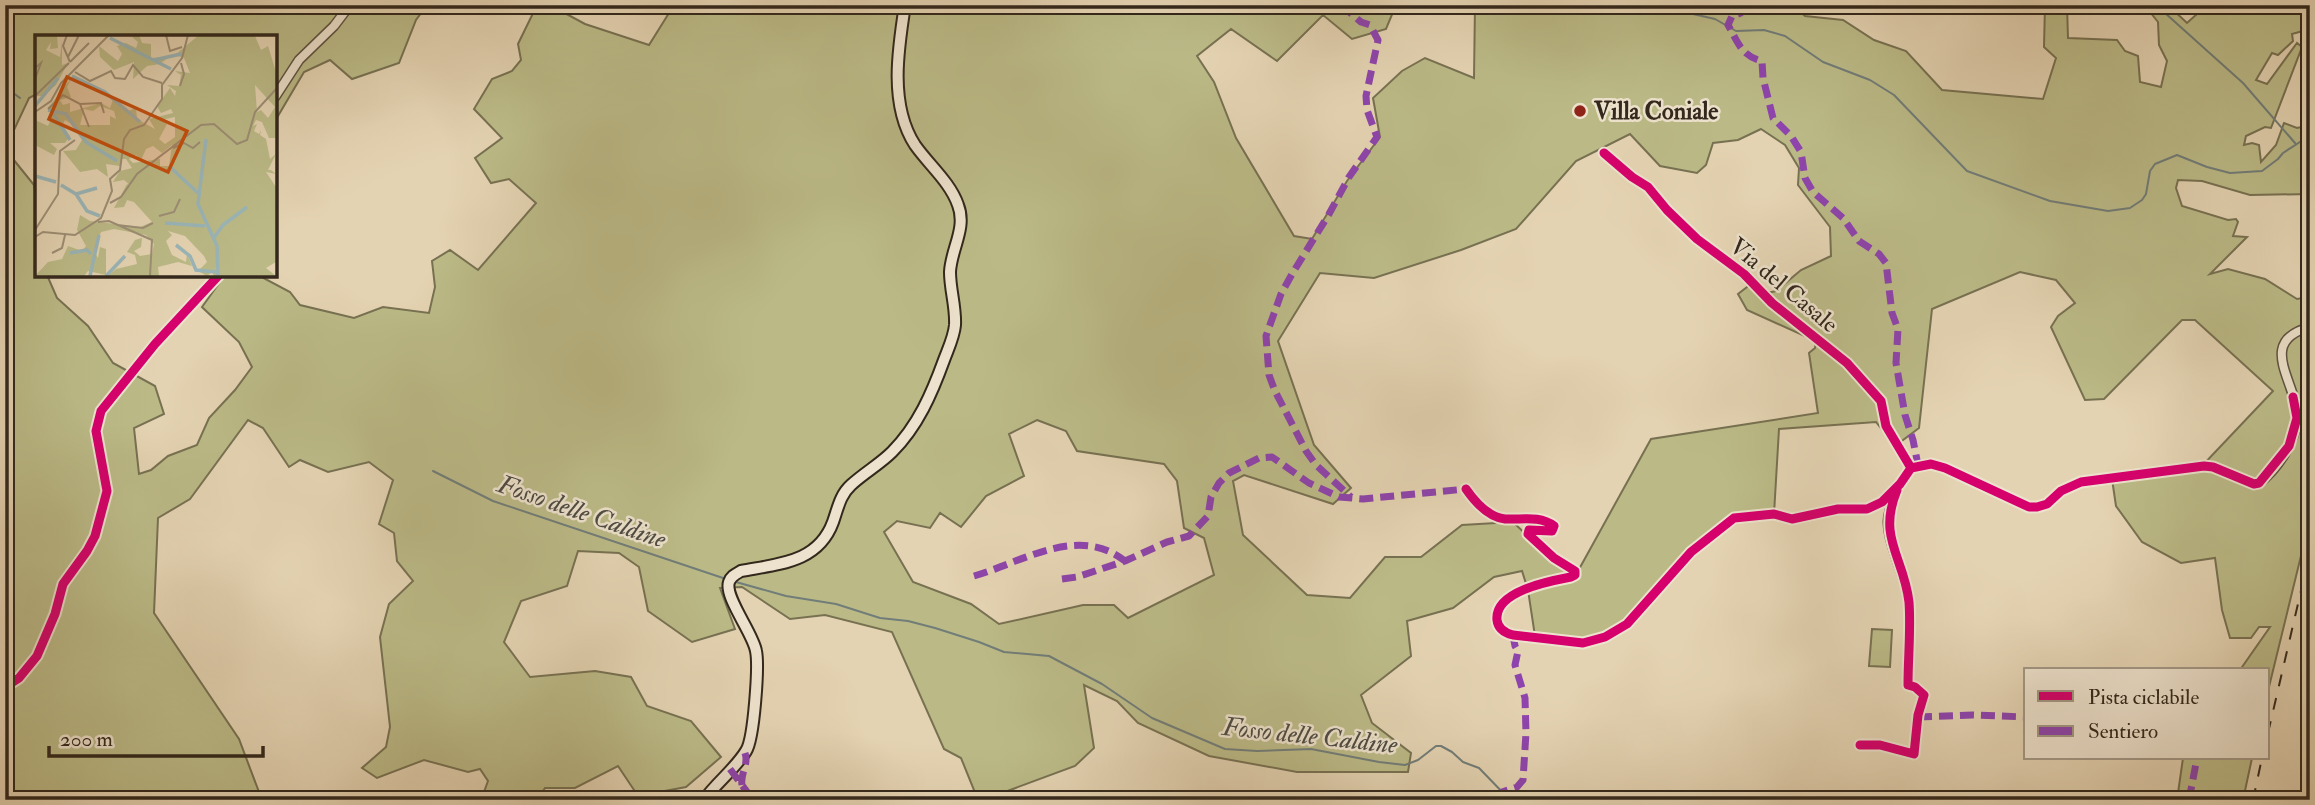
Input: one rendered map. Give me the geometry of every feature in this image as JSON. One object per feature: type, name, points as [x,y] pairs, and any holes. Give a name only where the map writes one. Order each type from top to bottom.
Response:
[{"type":"main road","points":[[704,800],[745,753],[751,735],[757,652],[730,594],[729,582],[741,571],[801,559],[818,547],[832,525],[838,504],[849,487],[895,449],[923,410],[954,328],[950,271],[961,229],[961,212],[950,189],[913,142],[905,123],[899,90],[898,57],[905,5]]},
{"type":"street","points":[[276,95],[299,60],[334,26],[350,5]]},
{"type":"street","name":"Via del Casale","points":[[1605,153],[1648,187],[1697,239],[1744,274],[1772,303],[1847,363],[1881,401],[1886,426],[1911,468]]},
{"type":"street","points":[[5,687],[19,678],[37,656],[55,614],[63,584],[95,536],[107,491],[96,431],[101,411],[128,375],[218,276]]},
{"type":"street","points":[[1860,745],[1880,745],[1914,754],[1918,717],[1924,695],[1908,685],[1909,604],[1888,521],[1891,504],[1911,468],[1931,464],[1945,468],[2029,507],[2037,508],[2048,504],[2061,491],[2081,482],[2204,466],[2213,467],[2254,484],[2259,483],[2274,468],[2289,446],[2297,418],[2283,365],[2282,347],[2290,336],[2310,327]]},
{"type":"street","points":[[1466,489],[1474,500],[1492,515],[1505,519],[1538,519],[1551,524],[1552,531],[1530,530],[1528,534],[1554,558],[1573,568],[1575,573],[1571,577],[1532,587],[1506,599],[1499,609],[1497,620],[1500,628],[1513,635],[1583,642],[1605,638],[1627,624],[1691,552],[1734,518],[1774,514],[1792,519],[1838,509],[1867,509],[1882,502],[1900,484]]},
{"type":"street","points":[[2310,664],[2306,676],[2306,696],[2310,713]]},
{"type":"street","points":[[2310,757],[2307,782],[2310,797]]},
{"type":"shaded area","points":[[5,5],[427,5],[416,20],[399,63],[352,79],[330,60],[304,72],[276,119],[276,35],[35,35],[35,95],[29,98],[5,149]]},
{"type":"shaded area","points":[[537,5],[550,5],[585,24],[649,45],[674,5],[1396,5],[1386,29],[1352,39],[1323,15],[1277,61],[1231,29],[1197,56],[1214,82],[1236,138],[1294,236],[1312,239],[1347,181],[1380,137],[1373,98],[1402,71],[1425,58],[1474,78],[1475,5],[1793,5],[1805,16],[1843,20],[1874,40],[1906,51],[1942,90],[2043,99],[2056,58],[2044,47],[2045,5],[2067,5],[2068,38],[2117,40],[2125,51],[2138,56],[2140,82],[2161,87],[2167,61],[2159,45],[2158,22],[2150,12],[2129,5],[2171,5],[2187,23],[2207,5],[2310,5],[2310,29],[2292,34],[2293,41],[2278,55],[2272,53],[2256,80],[2267,84],[2297,43],[2302,47],[2271,128],[2265,127],[2246,136],[2244,145],[2259,145],[2261,162],[2276,145],[2284,123],[2297,128],[2310,125],[2310,194],[2250,195],[2202,181],[2178,180],[2176,188],[2182,206],[2228,220],[2236,219],[2238,222],[2233,236],[2247,237],[2210,274],[2228,269],[2265,279],[2297,299],[2310,299],[2310,519],[2270,683],[2270,668],[2241,668],[2270,627],[2259,627],[2251,638],[2230,638],[2222,610],[2215,558],[2181,563],[2142,542],[2116,506],[2112,479],[2201,467],[2273,391],[2195,320],[2182,320],[2104,399],[2085,400],[2051,327],[2058,316],[2075,303],[2056,280],[2020,272],[1932,309],[1919,428],[1895,446],[1876,422],[1779,429],[1774,514],[1734,518],[1691,552],[1627,624],[1583,643],[1535,636],[1528,590],[1522,571],[1494,577],[1453,608],[1407,621],[1411,656],[1361,695],[1372,723],[1411,753],[1408,772],[1297,772],[1209,756],[1138,723],[1117,701],[1084,685],[1094,748],[1075,766],[978,800],[961,758],[944,749],[892,632],[825,615],[790,619],[742,587],[720,588],[735,629],[692,642],[648,611],[639,567],[619,553],[578,551],[567,586],[521,601],[504,642],[530,677],[595,671],[631,677],[647,706],[691,721],[721,757],[686,787],[638,796],[618,766],[575,788],[545,788],[537,800],[481,800],[488,781],[480,769],[468,772],[424,760],[377,778],[362,768],[386,747],[390,727],[380,637],[389,604],[413,581],[397,561],[394,533],[379,524],[393,480],[369,462],[328,472],[300,460],[289,467],[263,428],[248,420],[190,499],[158,518],[154,613],[239,739],[262,800],[5,800],[5,149],[34,185],[35,276],[47,276],[57,298],[88,326],[113,363],[155,386],[164,414],[134,428],[139,474],[151,470],[168,456],[197,445],[209,418],[252,367],[239,342],[202,307],[224,276],[260,276],[290,292],[300,305],[354,318],[383,307],[429,313],[435,287],[432,261],[450,250],[478,270],[536,203],[509,179],[491,183],[475,158],[502,138],[474,109],[492,79],[512,71],[521,60],[518,44]],"holes":[[[1761,129],[1785,145],[1799,168],[1798,185],[1830,227],[1831,256],[1801,270],[1776,291],[1767,293],[1751,284],[1738,294],[1747,310],[1816,341],[1815,348],[1809,353],[1818,413],[1651,439],[1578,571],[1560,567],[1513,522],[1462,525],[1421,557],[1385,557],[1350,598],[1307,595],[1243,535],[1233,481],[1244,475],[1333,504],[1351,488],[1314,445],[1278,341],[1320,273],[1374,278],[1516,229],[1576,161],[1630,134],[1660,166],[1697,173],[1706,165],[1713,143],[1738,140]],[[1037,420],[1066,431],[1077,451],[1164,464],[1177,481],[1184,528],[1204,538],[1214,575],[1128,618],[1114,605],[1083,605],[999,624],[971,604],[913,582],[884,532],[897,521],[930,528],[940,513],[961,527],[986,496],[1024,476],[1009,434]]]},
{"type":"shaded area","points":[[1872,629],[1892,630],[1890,667],[1869,666]]},
{"type":"shaded area","points":[[2183,760],[2252,760],[2243,800],[2177,800]]},
{"type":"waterway","points":[[1680,5],[1684,12],[1715,19],[1736,31],[1764,30],[1785,36],[1823,62],[1870,80],[1894,95],[1967,171],[2050,201],[2108,211],[2130,208],[2146,194],[2150,171],[2155,164],[2177,155],[2230,173],[2262,171],[2283,153],[2303,140],[2310,139]]},
{"type":"waterway","points":[[2153,5],[2243,83],[2295,143]]},
{"type":"waterway","points":[[5,87],[20,98]]},
{"type":"waterway","name":"Fosso delle Caldine","points":[[433,471],[493,501],[723,578]]},
{"type":"waterway","name":"Fosso delle Caldine","points":[[736,582],[786,596],[836,604],[880,618],[935,628],[1004,652],[1049,656],[1102,684],[1152,718],[1225,749],[1311,749],[1405,765],[1418,760],[1436,746],[1441,746],[1463,762],[1479,768],[1510,800]]},
{"type":"railway","points":[[2270,724],[2310,552]]},
{"type":"railway","points":[[2253,800],[2262,760]]},
{"type":"marked path","points":[[1341,5],[1361,22],[1370,25],[1378,40],[1366,96],[1367,110],[1377,137],[1349,177],[1292,274],[1281,294],[1266,336],[1269,375],[1306,451],[1316,465],[1351,497]]},
{"type":"marked path","points":[[1748,5],[1741,13],[1732,16],[1728,25],[1745,52],[1762,61],[1763,78],[1773,118],[1791,136],[1801,152],[1805,178],[1813,192],[1843,218],[1859,241],[1879,254],[1886,263],[1892,313],[1898,329],[1896,363],[1905,415],[1918,465]]},
{"type":"marked path","points":[[1062,579],[1077,577],[1125,561],[1167,542],[1189,536],[1208,516],[1211,497],[1219,483],[1229,473],[1259,458],[1272,457],[1309,483],[1339,497],[1363,499],[1466,489]]},
{"type":"marked path","points":[[974,576],[1031,555],[1069,546],[1107,550],[1125,561]]},
{"type":"marked path","points":[[1502,800],[1502,792],[1517,787],[1523,780],[1525,698],[1515,665],[1518,651],[1513,635]]},
{"type":"marked path","points":[[1918,717],[2024,717]]},
{"type":"marked path","points":[[742,785],[745,753]]},
{"type":"marked path","points":[[2189,800],[2197,760]]},
{"type":"marked path","points":[[730,769],[753,800]]},
{"type":"cycle path","points":[[1604,153],[1648,187],[1697,239],[1744,274],[1772,303],[1847,363],[1881,401],[1886,426],[1911,468]]},
{"type":"cycle path","points":[[5,687],[19,678],[37,656],[55,614],[63,584],[95,536],[107,491],[96,431],[101,411],[155,344],[218,276]]},
{"type":"cycle path","points":[[1466,489],[1478,504],[1499,518],[1536,519],[1554,526],[1552,531],[1529,530],[1528,534],[1554,558],[1575,571],[1575,575],[1571,577],[1525,589],[1504,602],[1498,610],[1500,628],[1513,635],[1583,643],[1605,637],[1627,624],[1691,552],[1734,518],[1774,514],[1792,519],[1838,509],[1867,509],[1882,502],[1911,468],[1931,464],[1945,468],[2029,507],[2047,504],[2061,491],[2081,482],[2204,466],[2213,467],[2254,484],[2259,483],[2289,446],[2297,418],[2293,397]]},
{"type":"cycle path","points":[[1860,745],[1880,745],[1914,754],[1918,715],[1924,695],[1908,685],[1909,602],[1891,535],[1890,521],[1897,490]]},
{"type":"place","name":"Villa Coniale","points":[[1580,111]]}]
